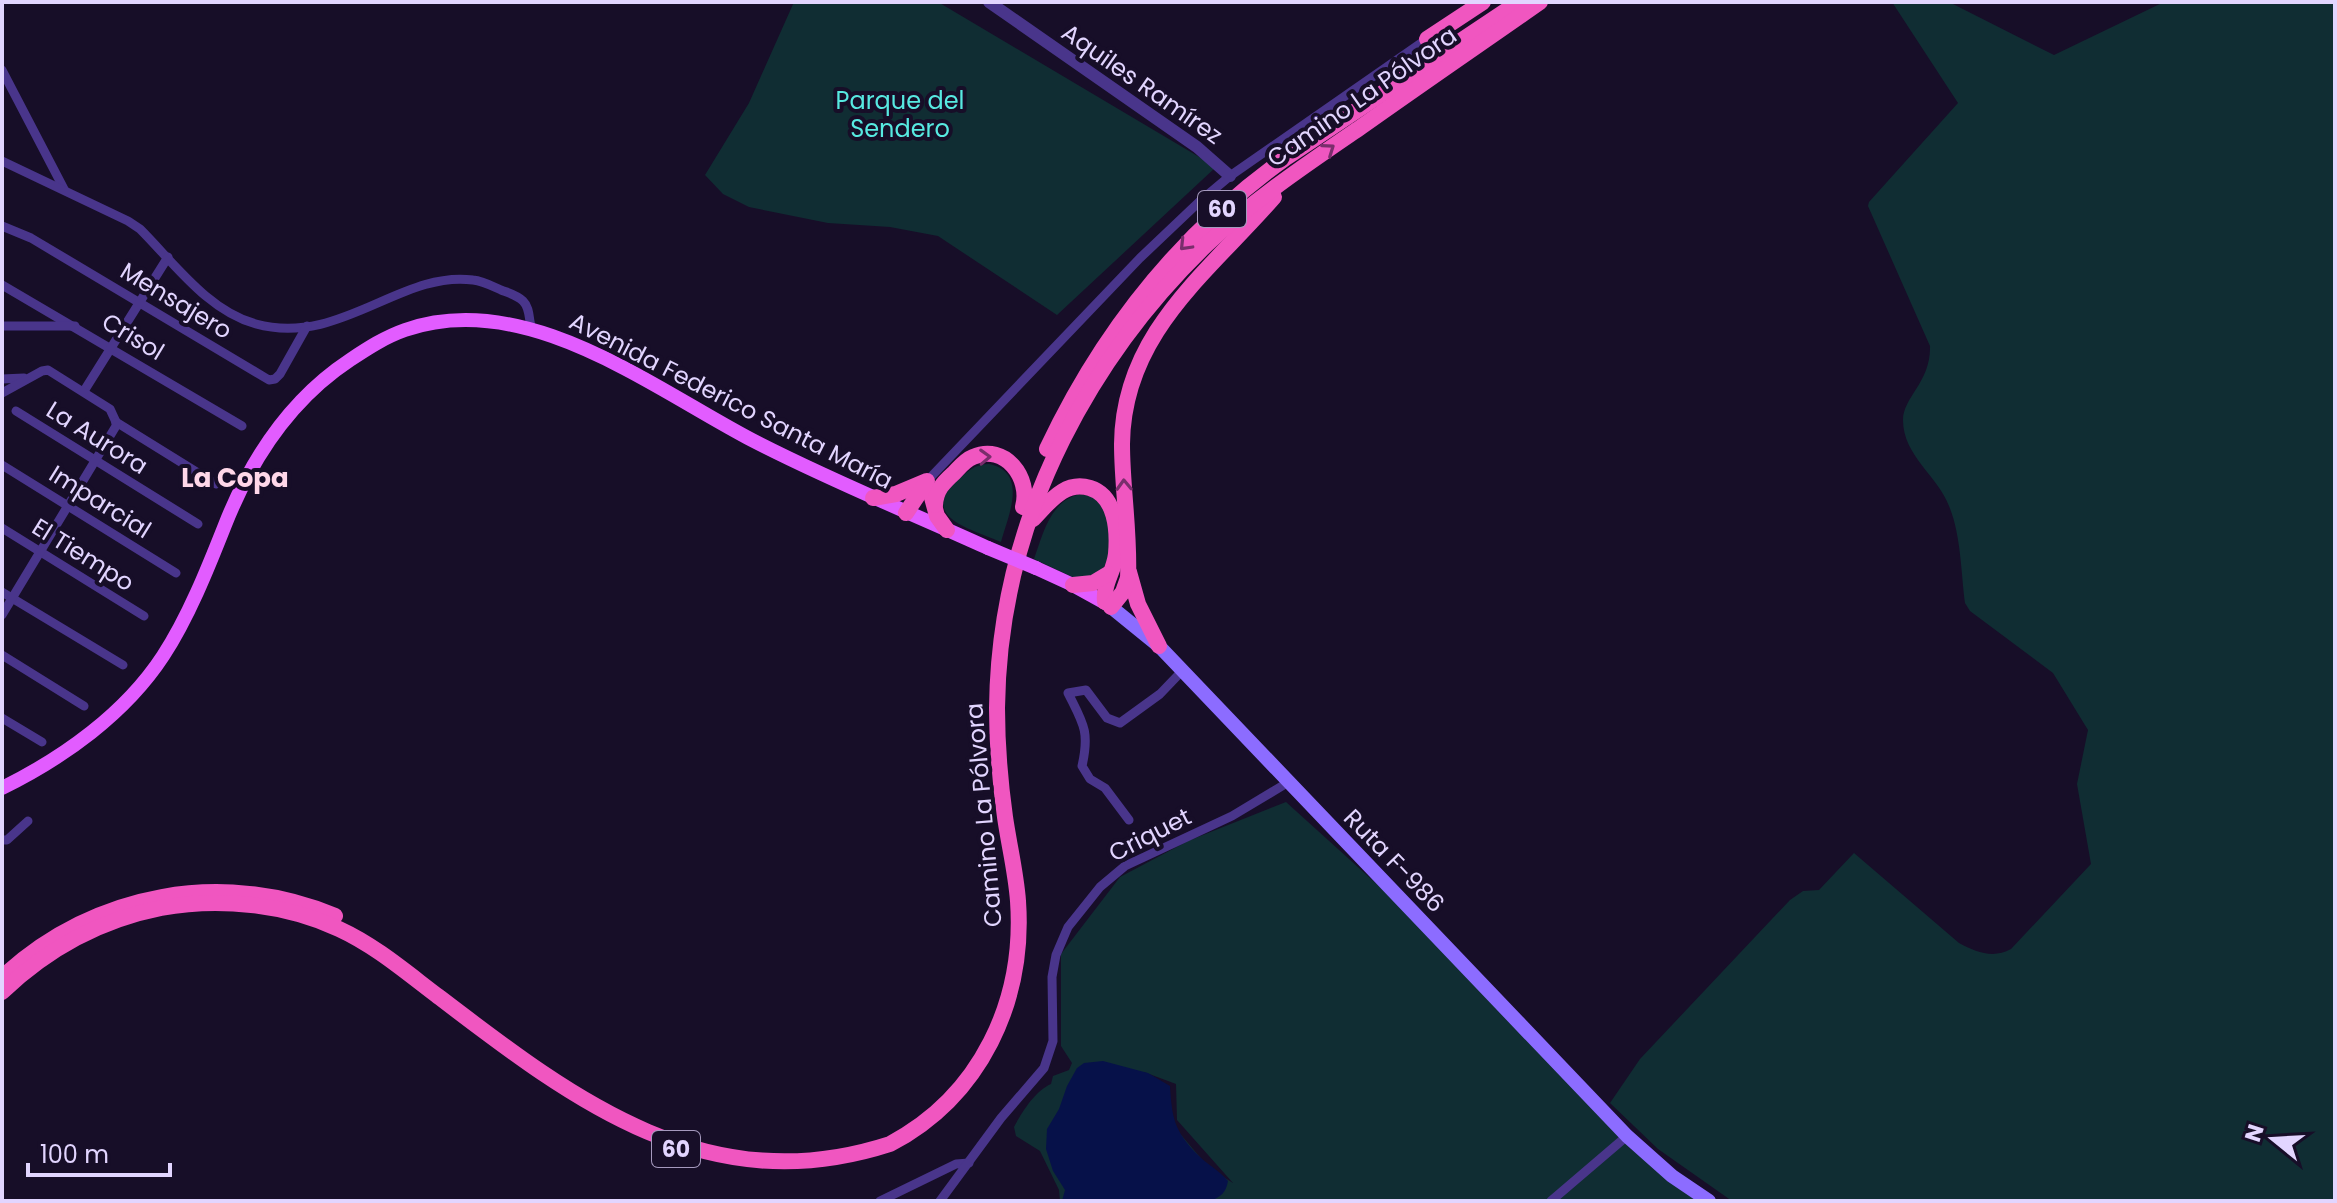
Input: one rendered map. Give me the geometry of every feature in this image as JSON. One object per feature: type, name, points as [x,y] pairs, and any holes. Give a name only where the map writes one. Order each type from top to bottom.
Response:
[{"type":"highway","points":[[1427,39],[1483,2]]},
{"type":"highway","name":"Camino La Pólvora","points":[[2,977],[59,934],[126,905],[189,893],[265,895],[326,912],[371,934],[607,1113],[664,1145],[720,1162],[777,1166],[825,1159],[873,1142],[920,1114],[959,1075],[982,1040],[1002,984],[1008,954],[1009,920],[1006,882],[991,794],[987,712],[989,664],[1001,587],[1023,507],[1052,438],[1088,371],[1139,297],[1190,239],[1256,179],[1519,2]]},
{"type":"highway","name":"Camino La Pólvora","points":[[741,1174],[775,1176],[820,1171],[863,1157],[896,1141],[953,1097],[981,1063],[996,1034],[1012,988],[1019,931],[1016,881],[999,765],[999,657],[1008,596],[1027,526],[1050,468],[1093,385],[1128,333],[1166,286],[1250,206],[1540,2]]},
{"type":"highway","points":[[1027,526],[1062,491],[1081,486],[1100,492],[1112,507],[1115,531],[1116,553],[1105,586],[1108,604],[1120,597],[1126,585],[1127,563],[1123,434],[1130,390],[1142,358],[1156,329],[1175,303],[1296,172]]},
{"type":"highway","points":[[906,513],[970,458],[984,455],[998,456],[1011,463],[1020,474],[1025,487],[1023,507]]},
{"type":"highway","points":[[873,498],[931,490]]},
{"type":"highway","points":[[931,490],[939,521],[947,530]]},
{"type":"highway","points":[[1127,563],[1138,604],[1159,646]]},
{"type":"highway","points":[[1073,585],[1093,583],[1108,574]]},
{"type":"highway","name":"60","points":[[2,992],[35,964],[77,938],[108,923],[139,914],[165,907],[206,903],[258,906],[288,912],[326,924],[370,946],[599,1119],[627,1138],[664,1156]]},
{"type":"main road","name":"Avenida Federico Santa María","points":[[2,788],[66,751],[123,703],[148,676],[178,630],[260,453],[299,402],[317,385],[381,340],[406,329],[461,320],[505,322],[588,350],[751,439],[906,513],[1036,568]]},
{"type":"main road","name":"Ruta F-986","points":[[1036,568],[1108,604],[1159,646],[1627,1136],[1672,1176],[1709,1201]]},
{"type":"street","name":"Aquiles Ramírez","points":[[989,2],[1197,147],[1230,176]]},
{"type":"street","points":[[931,490],[1140,258],[1230,176],[1427,39]]},
{"type":"street","points":[[2,70],[64,189]]},
{"type":"street","points":[[2,161],[128,221],[140,229],[211,300],[240,318],[274,327],[307,326],[344,318],[436,282],[470,280],[489,284],[524,301],[532,329]]},
{"type":"street","name":"Mensajero","points":[[2,226],[31,238],[269,380],[280,374],[307,326]]},
{"type":"street","points":[[84,391],[168,257]]},
{"type":"street","name":"Crisol","points":[[2,285],[242,426]]},
{"type":"street","points":[[2,326],[75,326]]},
{"type":"street","points":[[2,393],[48,370],[110,409],[116,422],[216,484]]},
{"type":"street","points":[[2,379],[28,378]]},
{"type":"street","name":"La Aurora","points":[[16,411],[198,524]]},
{"type":"street","points":[[2,615],[70,506],[116,422]]},
{"type":"street","name":"Imparcial","points":[[2,465],[176,573]]},
{"type":"street","name":"El Tiempo","points":[[2,528],[144,616]]},
{"type":"street","points":[[2,592],[123,665]]},
{"type":"street","points":[[2,655],[84,706]]},
{"type":"street","points":[[1129,820],[1105,788],[1090,779],[1082,766],[1086,730],[1068,693],[1086,690],[1107,718],[1120,723],[1160,694],[1182,671]]},
{"type":"street","points":[[2,718],[42,742]]},
{"type":"street","name":"Criquet","points":[[940,1201],[1001,1118],[1039,1076],[1048,1058],[1053,1033],[1052,977],[1056,955],[1068,927],[1100,887],[1125,866],[1232,816],[1287,783]]},
{"type":"street","points":[[2,840],[7,840],[28,821]]},
{"type":"street","points":[[1551,1201],[1627,1136]]},
{"type":"street","points":[[880,1201],[956,1164],[969,1163]]},
{"type":"green space","name":"Parque del Sendero","points":[[794,2],[938,2],[1216,167],[1057,315],[938,236],[890,227],[828,223],[749,207],[723,194],[705,175],[749,103]]},
{"type":"green space","points":[[1892,2],[1949,2],[2054,55],[2164,2],[2335,2],[2335,1201],[1732,1201],[1658,1149],[1610,1103],[1640,1059],[1790,900],[1803,891],[1819,890],[1854,853],[1959,943],[1991,954],[2011,949],[2091,864],[2077,784],[2088,730],[2053,673],[1970,611],[1965,603],[1953,517],[1944,495],[1915,455],[1905,433],[1904,412],[1926,370],[1930,346],[1868,206],[1958,103]]},
{"type":"green space","points":[[989,464],[1009,476],[1012,485],[1011,508],[1001,542],[954,520],[946,513],[943,504],[946,493],[957,481],[975,467]]},
{"type":"green space","points":[[1081,494],[1095,498],[1102,507],[1109,525],[1110,545],[1102,569],[1079,580],[1034,559],[1049,519],[1062,503]]},
{"type":"green space","points":[[1286,802],[1391,897],[1631,1149],[1698,1201],[1060,1201],[1059,1190],[1040,1151],[1016,1136],[1014,1127],[1034,1097],[1051,1084],[1053,1076],[1069,1070],[1072,1063],[1061,1046],[1061,954],[1120,877],[1188,841]],"holes":[[[1144,1072],[1176,1084],[1177,1120],[1233,1183],[1209,1168],[1161,1111]]]},
{"type":"shaded area","points":[[1103,1061],[1148,1073],[1170,1086],[1173,1116],[1179,1131],[1199,1156],[1228,1181],[1220,1196],[1211,1201],[1062,1201],[1065,1190],[1053,1171],[1046,1149],[1047,1129],[1077,1068],[1084,1063]]},
{"type":"district","name":"La Copa","points":[[235,478]]}]
